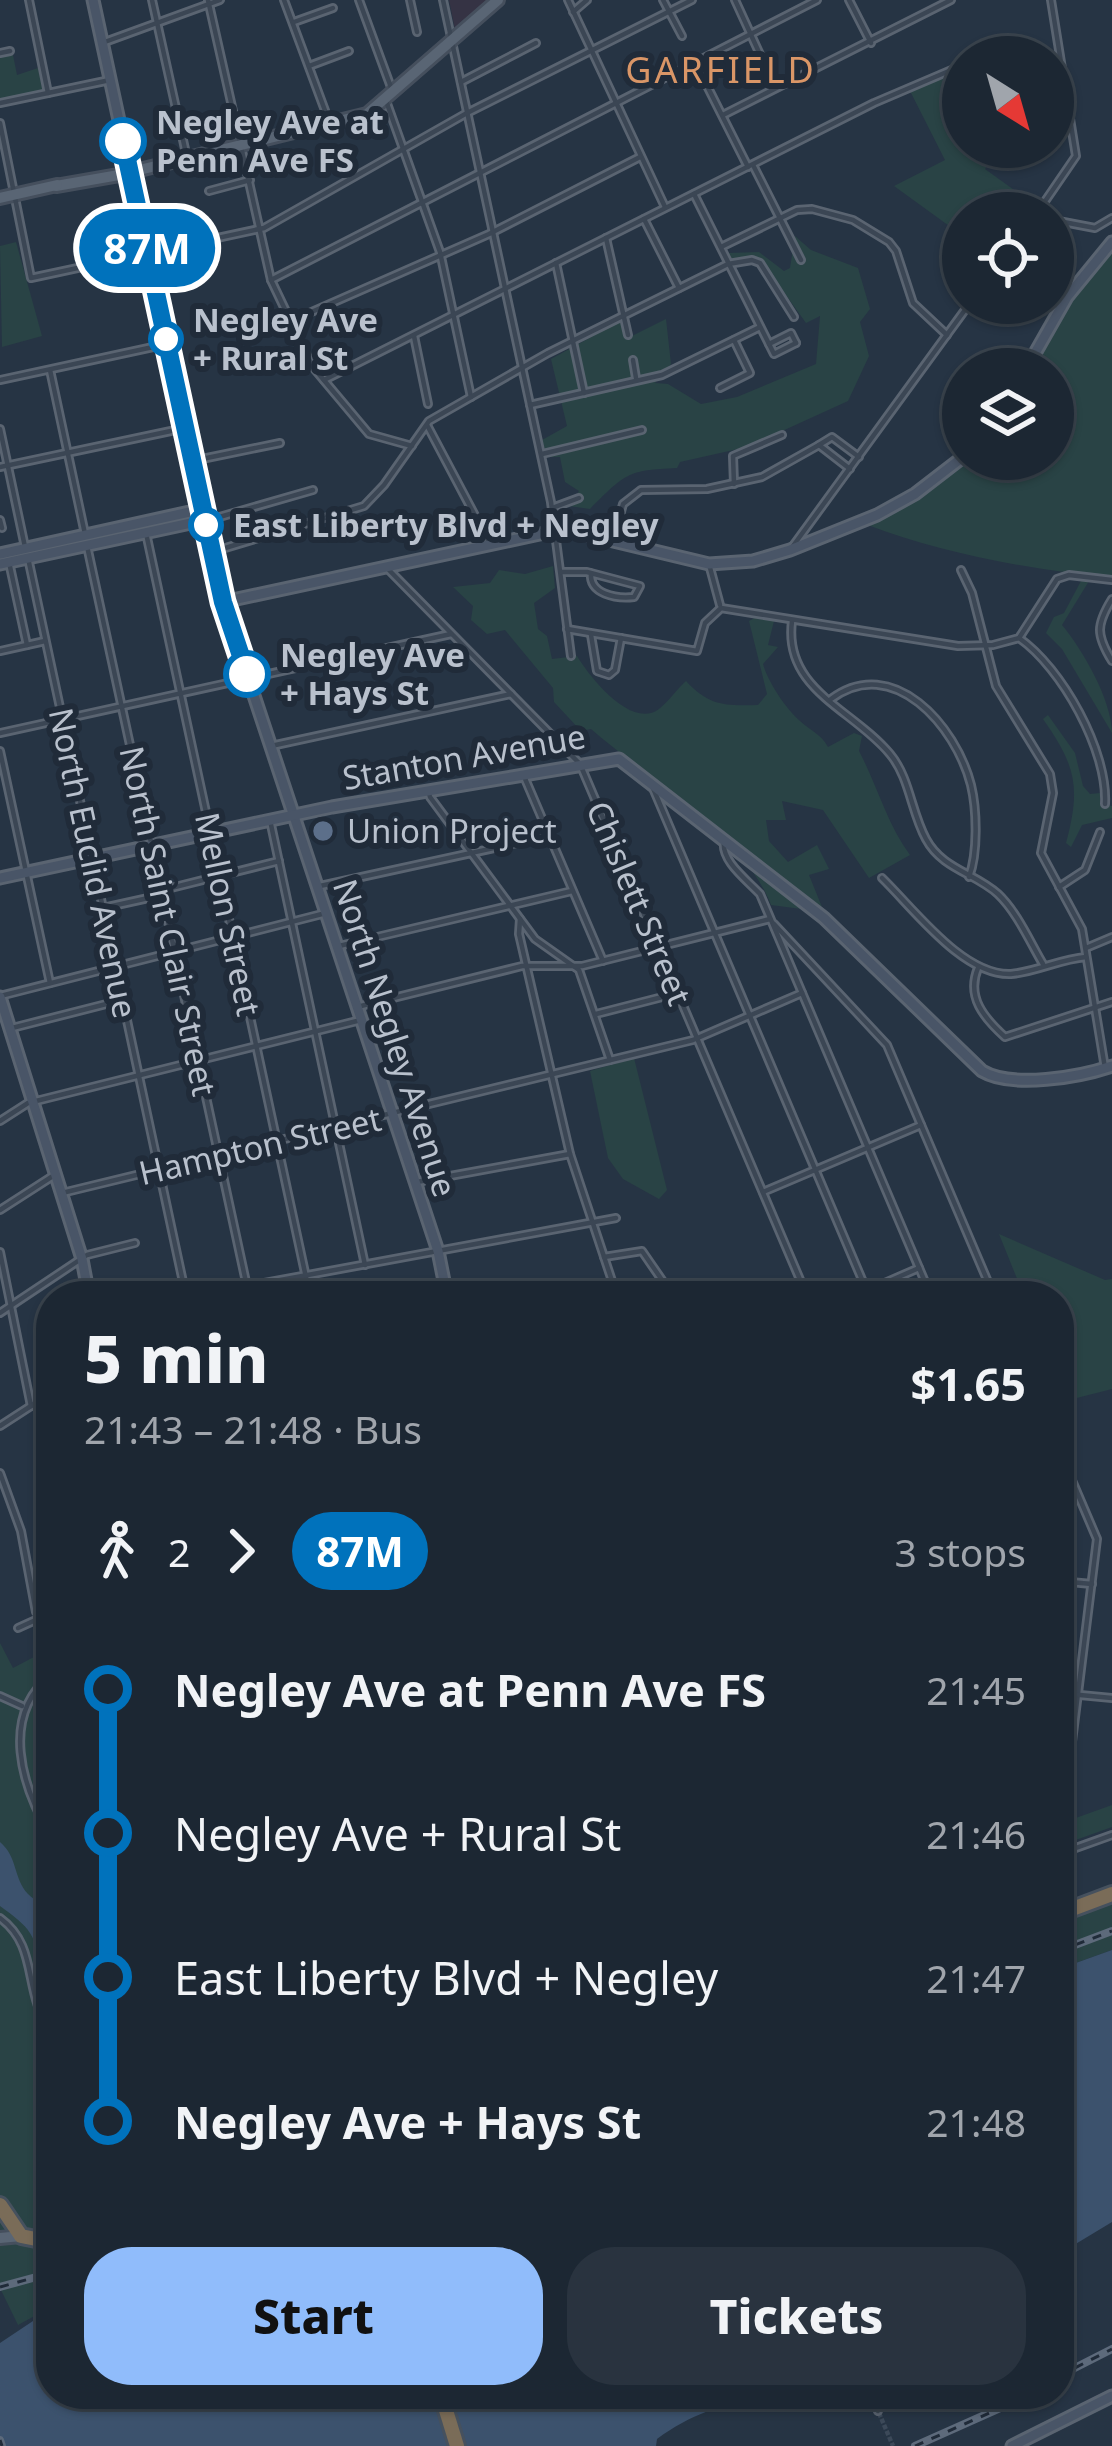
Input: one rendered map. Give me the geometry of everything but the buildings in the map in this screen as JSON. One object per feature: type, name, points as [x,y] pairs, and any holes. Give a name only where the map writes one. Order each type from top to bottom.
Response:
[{"type":"highway","points":[[1074,1908],[1112,1894]]},
{"type":"highway","points":[[0,2204],[21,2236],[36,2238]]},
{"type":"highway","points":[[0,2204],[36,2230]]},
{"type":"highway","points":[[443,2409],[454,2446]]},
{"type":"main road","points":[[0,198],[367,114],[498,0]]},
{"type":"main road","points":[[0,2238],[21,2236]]},
{"type":"street","points":[[29,0],[48,93]]},
{"type":"street","name":"North Negley Avenue","points":[[93,0],[223,602],[444,1281]]},
{"type":"street","points":[[152,0],[188,158]]},
{"type":"street","points":[[102,43],[220,0]]},
{"type":"street","points":[[284,0],[329,124]]},
{"type":"street","points":[[359,0],[441,256],[471,398]]},
{"type":"street","points":[[410,0],[417,32]]},
{"type":"street","points":[[442,0],[552,508],[571,656]]},
{"type":"street","points":[[568,0],[665,208]]},
{"type":"street","points":[[573,12],[587,0]]},
{"type":"street","points":[[663,0],[682,36]]},
{"type":"street","points":[[0,123],[31,278],[260,229],[467,113],[692,0]]},
{"type":"street","points":[[735,0],[763,61]]},
{"type":"street","points":[[272,280],[817,0]]},
{"type":"street","points":[[849,0],[871,43]]},
{"type":"street","points":[[723,115],[951,0]]},
{"type":"street","points":[[1051,0],[1057,36]]},
{"type":"street","points":[[209,2],[272,280],[312,366],[369,434],[412,446]]},
{"type":"street","points":[[293,23],[333,8]]},
{"type":"street","points":[[461,82],[536,43]]},
{"type":"street","points":[[0,53],[10,51]]},
{"type":"street","points":[[308,66],[349,51]]},
{"type":"street","points":[[695,62],[801,260]]},
{"type":"street","points":[[324,380],[942,73]]},
{"type":"street","points":[[0,103],[110,80]]},
{"type":"street","points":[[291,321],[493,232],[640,158]]},
{"type":"street","points":[[209,190],[250,180]]},
{"type":"street","points":[[694,194],[769,344]]},
{"type":"street","points":[[721,247],[797,209],[853,220],[875,230],[896,251],[913,303],[947,335]]},
{"type":"street","points":[[1074,224],[1095,228],[1112,218]]},
{"type":"street","points":[[644,219],[679,288]]},
{"type":"street","points":[[606,238],[628,335]]},
{"type":"street","points":[[1037,348],[1066,297],[1112,242]]},
{"type":"street","points":[[556,263],[584,393]]},
{"type":"street","points":[[212,553],[364,506],[427,425],[522,368],[728,264],[760,263],[794,316]]},
{"type":"street","points":[[790,550],[955,324]]},
{"type":"street","points":[[530,405],[677,369],[760,327]]},
{"type":"street","points":[[414,336],[428,404]]},
{"type":"street","points":[[720,388],[750,373],[734,340]]},
{"type":"street","points":[[0,380],[167,344]]},
{"type":"street","points":[[633,359],[637,380]]},
{"type":"street","name":"North Saint Clair Street","points":[[50,370],[246,1281]]},
{"type":"street","points":[[427,425],[491,544]]},
{"type":"street","points":[[4,466],[185,428]]},
{"type":"street","name":"North Euclid Avenue","points":[[0,429],[4,466],[186,1281]]},
{"type":"street","points":[[541,454],[641,430]]},
{"type":"street","points":[[734,484],[733,456],[782,435]]},
{"type":"street","points":[[613,541],[623,504],[641,490],[734,484],[783,468],[832,437],[859,457]]},
{"type":"street","points":[[192,460],[280,443]]},
{"type":"street","points":[[819,445],[850,469]]},
{"type":"street","points":[[223,602],[556,530],[710,564],[754,561],[898,504],[942,473]]},
{"type":"street","points":[[27,646],[3,560],[313,490]]},
{"type":"street","points":[[552,508],[579,498]]},
{"type":"street","points":[[86,540],[146,533],[204,515]]},
{"type":"street","name":"Mellon Street","points":[[146,533],[306,1281]]},
{"type":"street","points":[[710,564],[721,608]]},
{"type":"street","name":"Chislett Street","points":[[386,567],[580,764],[801,1281]]},
{"type":"street","points":[[961,570],[972,593],[996,686],[1050,774],[1053,793],[1041,854],[1079,919],[1108,1067]]},
{"type":"street","points":[[561,572],[591,573],[640,586],[628,598],[596,590],[591,573]]},
{"type":"street","points":[[721,608],[958,646],[984,646],[1018,638],[1057,579],[1069,575],[1112,580]]},
{"type":"street","points":[[1112,599],[1097,628],[1112,661]]},
{"type":"street","points":[[567,629],[697,651],[705,623],[721,608]]},
{"type":"street","points":[[792,621],[789,639],[796,667],[810,686],[890,753],[902,772],[926,839],[948,864],[1004,901],[1043,964]]},
{"type":"street","points":[[591,633],[596,668],[609,675],[615,670],[621,638]]},
{"type":"street","points":[[0,733],[452,634]]},
{"type":"street","points":[[1018,638],[1041,656],[1095,742],[1103,763],[1105,804]]},
{"type":"street","points":[[0,651],[46,641]]},
{"type":"street","points":[[830,700],[862,684],[885,684],[916,700],[940,724],[971,784],[973,870],[969,877]]},
{"type":"street","points":[[271,746],[512,694]]},
{"type":"street","points":[[0,751],[50,983]]},
{"type":"street","name":"Stanton Avenue","points":[[0,878],[293,815],[619,759],[824,918],[992,1077],[1056,1078],[1108,1067]]},
{"type":"street","points":[[523,774],[603,961]]},
{"type":"street","points":[[650,783],[863,1281]]},
{"type":"street","points":[[428,790],[535,939],[575,966],[610,1060]]},
{"type":"street","points":[[270,820],[365,1265]]},
{"type":"street","points":[[1059,887],[1085,870],[1100,832]]},
{"type":"street","points":[[317,886],[549,836]]},
{"type":"street","points":[[724,840],[722,850],[760,894],[925,1281]]},
{"type":"street","points":[[103,908],[279,861]]},
{"type":"street","points":[[882,878],[978,968],[1009,974],[1086,957]]},
{"type":"street","points":[[337,947],[572,891]]},
{"type":"street","points":[[86,1281],[0,997],[326,913]]},
{"type":"street","points":[[520,919],[519,934],[570,1154],[612,1281]]},
{"type":"street","points":[[357,1006],[526,965],[603,961],[770,919]]},
{"type":"street","points":[[770,919],[886,1045],[988,1281]]},
{"type":"street","points":[[1086,948],[1112,937]]},
{"type":"street","points":[[978,968],[973,986],[977,1006],[1005,1037],[1112,1002]]},
{"type":"street","points":[[595,1015],[677,993]]},
{"type":"street","name":"Hampton Street","points":[[62,1193],[697,1038],[802,993]]},
{"type":"street","points":[[10,1028],[122,1000]]},
{"type":"street","points":[[0,1121],[33,1102],[361,1020]]},
{"type":"street","points":[[763,1192],[921,1125]]},
{"type":"street","points":[[415,1183],[570,1154]]},
{"type":"street","points":[[0,1210],[56,1174]]},
{"type":"street","points":[[276,1281],[616,1218]]},
{"type":"street","points":[[49,1281],[82,1259],[135,1244]]},
{"type":"street","points":[[604,1257],[642,1251],[663,1281]]},
{"type":"street","points":[[0,1252],[31,1406]]},
{"type":"street","points":[[892,1281],[919,1268]]},
{"type":"street","points":[[0,1313],[36,1290]]},
{"type":"street","points":[[0,1426],[36,1403]]},
{"type":"street","points":[[0,1473],[21,1531],[36,1612]]},
{"type":"street","points":[[1074,1485],[1097,1539],[1074,1731]]},
{"type":"street","points":[[1074,1582],[1092,1584]]},
{"type":"street","points":[[18,1628],[36,1620]]},
{"type":"street","points":[[36,1692],[23,1706],[16,1754],[36,1807]]},
{"type":"street","points":[[1074,1694],[1112,1698]]},
{"type":"street","points":[[0,1696],[23,1706]]},
{"type":"street","points":[[1074,1849],[1112,1835]]},
{"type":"street","points":[[0,1918],[25,1946],[36,2004]]},
{"type":"street","points":[[1012,2446],[1112,2396]]},
{"type":"shaded area","points":[[449,0],[489,0],[455,29]]},
{"type":"green space","points":[[13,55],[17,75],[38,68],[43,91],[0,100],[0,57]]},
{"type":"green space","points":[[942,75],[942,154],[910,91]]},
{"type":"green space","points":[[942,162],[942,168],[986,168],[1017,192],[942,192],[942,221],[894,186]]},
{"type":"green space","points":[[795,236],[811,250],[858,268],[870,309],[860,322],[869,356],[848,401],[747,447],[680,462],[677,468],[628,476],[590,509],[569,506],[579,491],[565,482],[560,457],[547,457],[542,440],[567,426],[551,359],[619,322],[632,336],[666,319],[671,364],[655,383],[668,384],[701,404],[737,397],[816,364],[820,316],[806,323],[760,259],[731,261],[728,253],[759,252],[784,271],[790,268]]},
{"type":"green space","points":[[16,242],[42,336],[2,347],[0,246]]},
{"type":"green space","points":[[1112,249],[1112,578],[987,559],[865,524],[942,478],[1074,480],[1074,348],[1042,348],[1055,324],[1074,324],[1074,295]]},
{"type":"green space","points":[[553,566],[555,588],[534,603],[538,629],[547,636],[552,659],[577,656],[612,698],[636,712],[659,709],[686,681],[718,703],[758,705],[767,694],[749,621],[756,617],[774,621],[768,645],[778,647],[763,664],[773,687],[828,747],[854,733],[862,736],[859,751],[910,855],[869,878],[823,810],[782,801],[786,820],[766,820],[769,841],[788,862],[817,845],[829,869],[809,875],[824,912],[771,905],[740,855],[717,832],[591,729],[581,731],[554,702],[553,688],[505,630],[487,634],[471,620],[473,606],[453,587],[490,583],[499,570],[525,574]]},
{"type":"green space","points":[[1081,581],[1089,581],[1062,625],[1095,676],[1112,733],[1062,649],[1046,633],[1054,617],[1064,613]]},
{"type":"green space","points":[[1048,715],[1075,753],[1083,786],[1090,794],[1100,793],[1100,804],[1112,806],[1112,818],[1082,825],[1071,847],[1066,843],[1073,807],[1072,778],[1063,750],[1043,719]]},
{"type":"green space","points":[[634,1058],[667,1190],[659,1199],[623,1179],[608,1158],[590,1071]]},
{"type":"green space","points":[[999,1234],[1112,1279],[1112,1389],[1074,1399],[1074,1281],[1018,1281]]},
{"type":"green space","points":[[0,1643],[13,1668],[36,1656],[36,2315],[18,2325],[0,2288]]},
{"type":"green space","points":[[1112,1805],[1112,1827],[1074,1841],[1074,1819]]},
{"type":"green space","points":[[1112,1901],[1112,1950],[1074,1964],[1074,1915]]},
{"type":"water","points":[[0,1842],[23,1888],[36,1900],[36,1947],[30,1933],[0,1906]]},
{"type":"water","points":[[1112,1950],[1112,2222],[1074,2245],[1074,1964]]},
{"type":"water","points":[[36,2319],[36,2409],[716,2409],[672,2429],[657,2439],[656,2446],[0,2446],[0,2343]]},
{"type":"tunnel","points":[[879,2413],[893,2446]]},
{"type":"railway","points":[[1074,1945],[1112,1931]]},
{"type":"railway","points":[[0,2287],[36,2277]]},
{"type":"railway","points":[[1074,2368],[1112,2349]]},
{"type":"railway","points":[[915,2446],[998,2409]]},
{"type":"railway","points":[[0,2440],[2,2446]]},
{"type":"bus line","name":"87M","points":[[123,141],[223,602],[247,674]]},
{"type":"place","name":"Negley Ave at Penn Ave FS","points":[[123,141]]},
{"type":"place","name":"Negley Ave + Rural St","points":[[166,339]]},
{"type":"place","name":"East Liberty Blvd + Negley","points":[[206,525]]},
{"type":"place","name":"Negley Ave + Hays St","points":[[247,674]]},
{"type":"place","name":"Union Project","points":[[323,831]]},
{"type":"district","name":"GARFIELD","points":[[721,70]]}]
